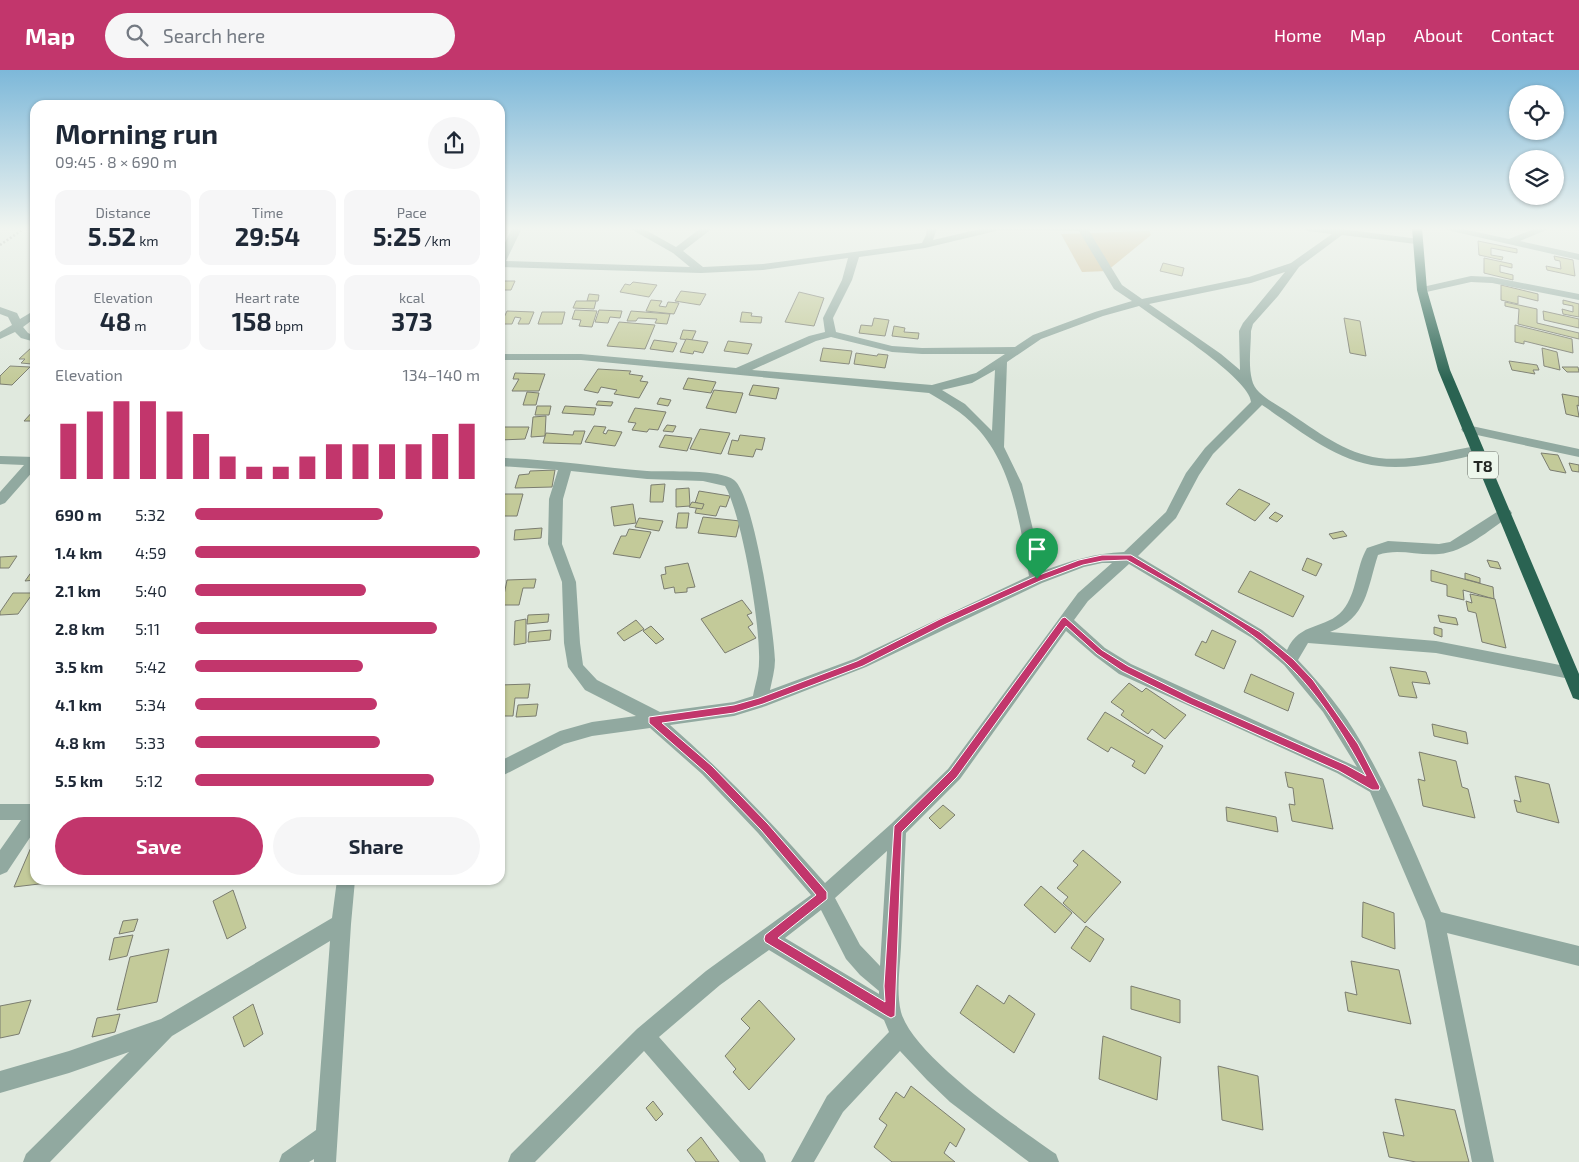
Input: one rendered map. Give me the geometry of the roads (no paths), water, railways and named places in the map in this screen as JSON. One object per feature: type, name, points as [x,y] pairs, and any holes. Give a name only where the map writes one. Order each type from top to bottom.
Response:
[{"type":"highway","name":"T8","points":[[1421,279],[1422,290],[1444,370],[1467,430],[1505,513],[1579,693]]},
{"type":"street","points":[[831,334],[828,318],[847,279]]},
{"type":"street","points":[[1113,279],[1118,287],[1138,303],[1217,356],[1246,382],[1257,397],[1346,452],[1363,459],[1397,462],[1477,450]]},
{"type":"street","points":[[505,357],[581,357],[904,388],[932,389],[980,375],[1037,336],[1099,314],[1138,303],[1254,279]]},
{"type":"street","points":[[1246,382],[1245,331],[1248,323],[1285,279]]},
{"type":"street","points":[[1422,290],[1471,279],[1492,280],[1579,297]]},
{"type":"street","points":[[0,310],[12,315],[17,327],[24,336],[30,338]]},
{"type":"street","points":[[0,336],[17,327],[30,317]]},
{"type":"street","points":[[739,371],[801,343],[831,334],[892,348],[922,351],[1016,350]]},
{"type":"street","points":[[998,446],[1001,361]]},
{"type":"street","points":[[932,389],[961,407],[981,425],[998,446],[1012,472],[1024,512],[1037,579]]},
{"type":"street","points":[[519,1162],[644,1036],[713,978],[769,939],[824,896],[897,830],[954,774],[1083,597],[1171,515],[1193,473],[1210,451],[1257,403],[1257,397]]},
{"type":"street","points":[[1467,430],[1579,452]]},
{"type":"street","points":[[0,460],[30,461]]},
{"type":"street","points":[[505,462],[566,465],[648,476],[713,478],[728,482],[735,488],[744,514],[760,596],[765,636],[767,662],[760,701]]},
{"type":"street","points":[[566,465],[556,499],[555,544],[569,582],[572,643],[576,667],[591,685],[655,720],[708,769],[764,827],[824,896],[853,952],[867,968],[889,986]]},
{"type":"street","points":[[0,500],[30,467]]},
{"type":"street","points":[[1290,661],[1298,643],[1305,637],[1335,625],[1346,616],[1353,606],[1372,552],[1388,546],[1439,549],[1454,546],[1505,513]]},
{"type":"street","points":[[505,766],[560,738],[592,729],[734,709],[760,701],[860,663],[1037,579],[1082,562],[1102,558],[1128,557],[1257,634],[1290,661],[1329,706],[1355,746],[1376,787],[1435,920],[1483,1162]]},
{"type":"street","points":[[1065,620],[1100,652],[1125,669],[1343,768],[1376,787]]},
{"type":"street","points":[[1305,637],[1368,640],[1436,647],[1570,673]]},
{"type":"street","points":[[0,812],[30,813]]},
{"type":"street","points":[[0,866],[30,821]]},
{"type":"street","points":[[897,830],[889,986],[891,1012],[900,1036],[948,1086],[1048,1162]]},
{"type":"street","points":[[325,1162],[341,924],[345,885]]},
{"type":"street","points":[[1435,920],[1579,956]]},
{"type":"street","points":[[0,1082],[69,1062],[166,1028],[341,924]]},
{"type":"street","points":[[769,939],[891,1012]]},
{"type":"street","points":[[34,1162],[166,1028]]},
{"type":"street","points":[[644,1036],[755,1162]]},
{"type":"street","points":[[802,1162],[835,1104],[900,1036]]},
{"type":"street","points":[[290,1162],[327,1136]]}]
